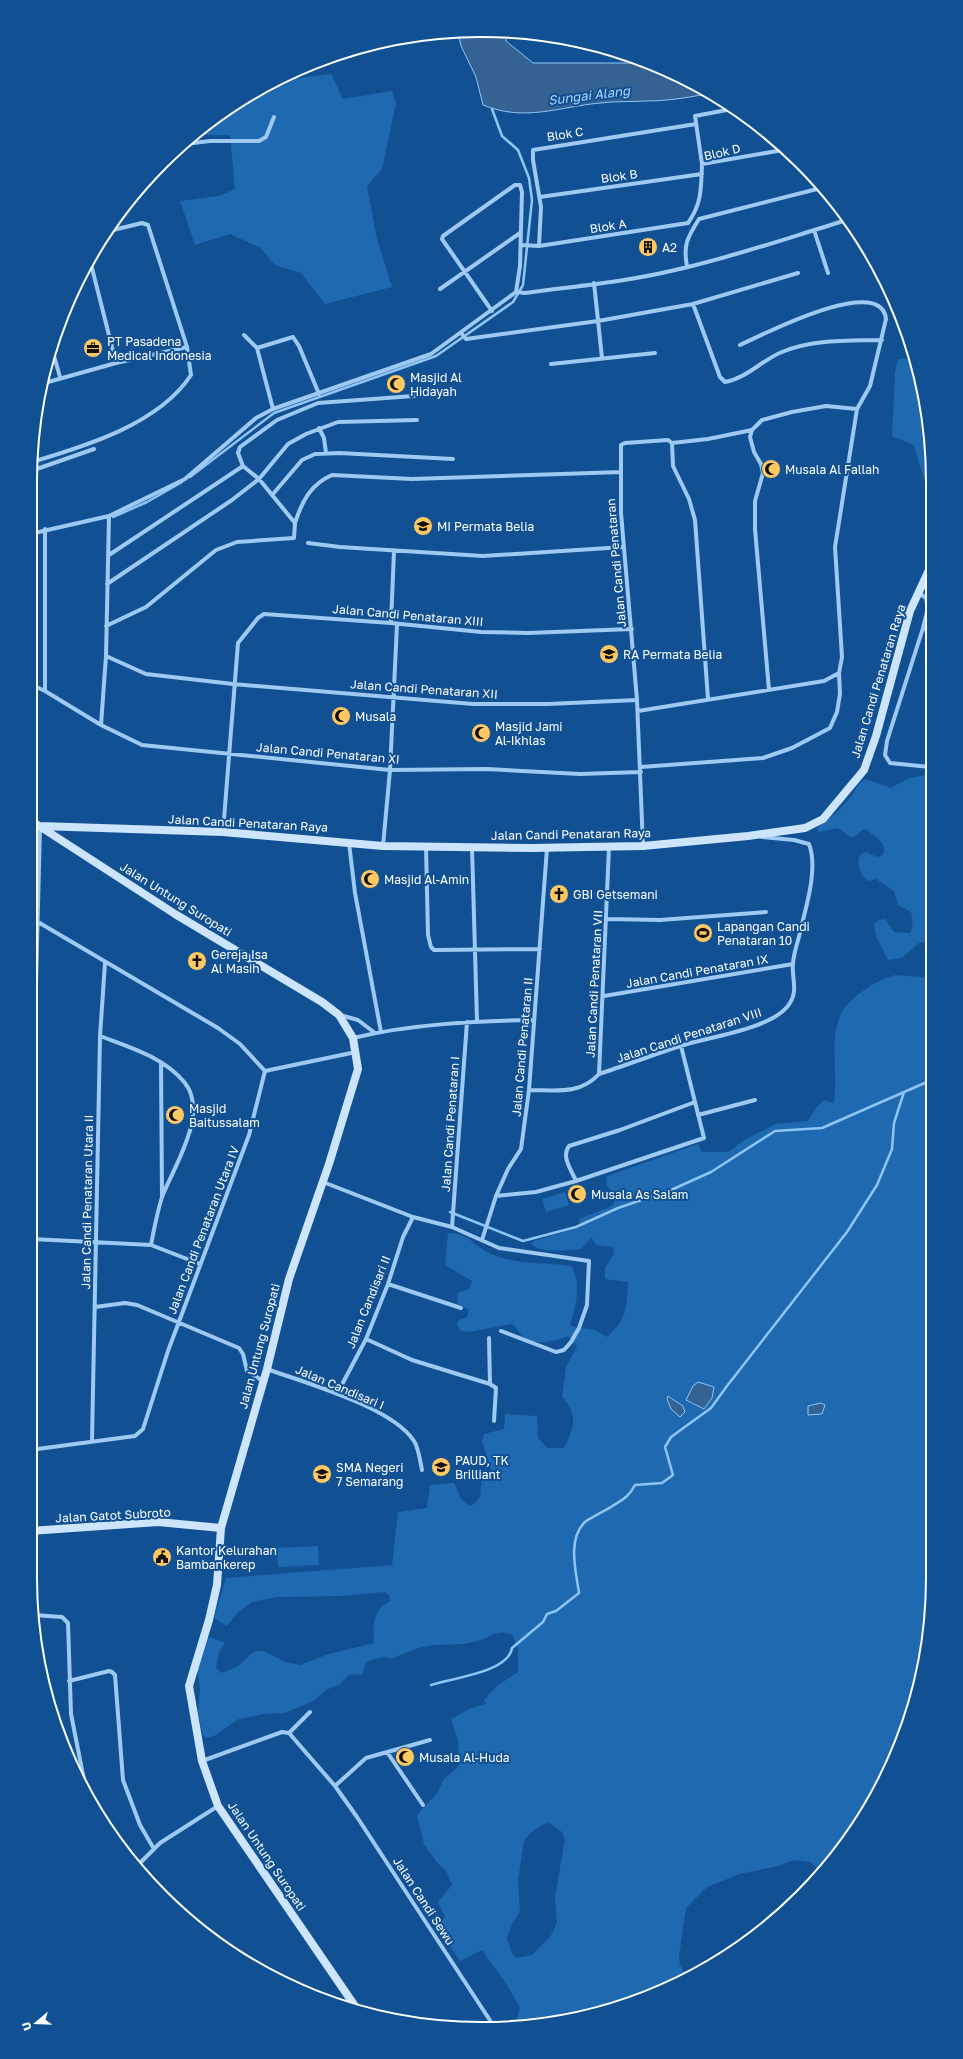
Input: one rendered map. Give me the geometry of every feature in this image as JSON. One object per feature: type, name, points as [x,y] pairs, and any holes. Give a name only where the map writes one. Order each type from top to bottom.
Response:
[{"type":"main road","name":"Jalan Candi Penataran Raya","points":[[40,826],[223,832],[383,846],[547,848],[643,846],[748,836],[805,828],[823,819],[864,770],[876,736],[910,611],[926,576]]},
{"type":"main road","name":"Jalan Untung Suropati","points":[[37,824],[174,914],[322,1002],[339,1014],[353,1038],[357,1052],[358,1069],[289,1279],[264,1381],[221,1528],[217,1585],[209,1620],[189,1686],[202,1761],[218,1806],[354,2003]]},
{"type":"main road","name":"Jalan Gatot Subroto","points":[[37,1531],[158,1522],[221,1528]]},
{"type":"street","points":[[702,164],[695,116],[725,110]]},
{"type":"street","points":[[193,143],[210,141],[259,141],[266,137],[274,117]]},
{"type":"street","name":"Blok C","points":[[539,246],[541,220],[540,197],[533,160],[533,150],[696,124]]},
{"type":"street","name":"Blok D","points":[[688,223],[697,210],[702,189],[702,164],[779,151]]},
{"type":"street","name":"Blok B","points":[[540,197],[702,174]]},
{"type":"street","points":[[492,311],[442,239],[443,236],[515,185],[520,185],[522,187],[520,233],[522,245],[517,292]]},
{"type":"street","points":[[688,267],[685,248],[692,230],[699,219],[817,189]]},
{"type":"street","points":[[37,532],[109,516],[185,479],[256,418],[273,409],[432,354],[464,336],[492,311],[517,292],[525,293],[594,284],[688,267],[796,237],[842,222]]},
{"type":"street","points":[[38,460],[131,427],[168,403],[178,394],[191,375],[187,347],[149,228],[146,224],[142,223],[116,230]]},
{"type":"street","name":"Blok A","points":[[522,245],[539,246],[688,223]]},
{"type":"street","points":[[814,230],[828,273]]},
{"type":"street","points":[[440,289],[520,233]]},
{"type":"street","points":[[92,268],[116,363]]},
{"type":"street","points":[[464,336],[598,321],[693,304],[798,272]]},
{"type":"street","points":[[594,284],[602,358]]},
{"type":"street","points":[[693,304],[720,378],[725,382],[759,367],[780,352],[802,344],[882,340]]},
{"type":"street","points":[[740,345],[793,320],[830,307],[847,304],[877,305],[882,307],[886,319],[870,386],[857,409],[826,406],[792,412],[762,420],[752,430],[750,437],[754,452],[761,464],[763,473],[755,501],[755,529],[769,690]]},
{"type":"street","points":[[244,335],[257,348],[273,409]]},
{"type":"street","points":[[257,348],[293,337],[299,346],[319,394]]},
{"type":"street","points":[[49,381],[60,377],[116,363],[187,347]]},
{"type":"street","points":[[551,364],[655,353]]},
{"type":"street","points":[[55,358],[60,377]]},
{"type":"street","points":[[294,522],[259,478],[243,466],[238,452],[240,447],[276,420],[318,403],[359,398],[441,394]]},
{"type":"street","name":"Jalan Candi Penataran XI","points":[[37,687],[100,725],[142,745],[390,770],[487,769],[580,774],[641,770],[763,758],[792,748],[830,728],[836,712],[840,694],[839,673],[842,657],[835,547],[857,409]]},
{"type":"street","points":[[107,584],[142,558],[218,510],[259,478],[288,444],[320,428],[338,422],[417,420]]},
{"type":"street","points":[[320,428],[324,438],[326,452]]},
{"type":"street","points":[[708,699],[695,520],[689,499],[673,466],[670,441],[708,439],[752,430]]},
{"type":"street","name":"Jalan Candi Penataran","points":[[643,846],[638,711],[621,513],[621,445],[625,443],[670,441]]},
{"type":"street","points":[[37,469],[94,449]]},
{"type":"street","points":[[273,494],[302,460],[315,454],[326,452],[453,459]]},
{"type":"street","points":[[109,556],[243,466]]},
{"type":"street","points":[[106,626],[146,607],[216,550],[237,542],[294,538],[294,522],[309,491],[322,479],[332,475],[412,479],[621,472]]},
{"type":"street","points":[[100,725],[106,656],[109,516]]},
{"type":"street","points":[[45,529],[45,691]]},
{"type":"street","points":[[308,543],[394,551],[483,556],[624,547]]},
{"type":"street","points":[[391,623],[394,551]]},
{"type":"street","points":[[918,592],[923,595],[926,600]]},
{"type":"street","points":[[926,613],[923,628],[887,741],[885,755],[890,763],[926,767]]},
{"type":"street","name":"Jalan Candi Penataran XIII","points":[[233,684],[238,643],[258,618],[264,614],[391,623],[397,625],[481,632],[528,633],[632,629]]},
{"type":"street","points":[[383,846],[390,770],[397,625]]},
{"type":"street","name":"Jalan Candi Penataran XII","points":[[106,656],[146,674],[233,684],[473,704],[548,704],[637,700]]},
{"type":"street","points":[[638,711],[824,681],[839,673]]},
{"type":"street","points":[[223,832],[230,754],[233,684]]},
{"type":"street","points":[[37,958],[40,826]]},
{"type":"street","name":"Jalan Candi Penataran VIII","points":[[529,1090],[575,1089],[591,1083],[600,1074],[681,1046],[763,1023],[788,1007],[794,993],[795,980],[793,964],[806,910],[813,865],[812,852],[809,844],[801,841],[748,836]]},
{"type":"street","points":[[349,842],[355,893],[381,1032]]},
{"type":"street","points":[[426,846],[428,935],[431,947],[434,950],[540,949]]},
{"type":"street","name":"Jalan Candi Penataran VII","points":[[600,1074],[609,846]]},
{"type":"street","points":[[472,847],[477,1021]]},
{"type":"street","name":"Jalan Candi Penataran II","points":[[482,1240],[496,1196],[508,1170],[521,1149],[529,1090],[547,848]]},
{"type":"street","points":[[607,919],[660,920],[766,912]]},
{"type":"street","points":[[38,922],[105,963],[218,1028],[240,1044],[265,1071],[357,1052]]},
{"type":"street","name":"Jalan Candi Penataran Utara II","points":[[92,1441],[100,1036],[105,963]]},
{"type":"street","name":"Jalan Candi Penataran IX","points":[[604,996],[793,964]]},
{"type":"street","points":[[339,1014],[358,1020],[375,1032]]},
{"type":"street","points":[[353,1038],[375,1032],[477,1021],[534,1020]]},
{"type":"street","name":"Jalan Candi Penataran I","points":[[452,1227],[455,1210],[467,1022]]},
{"type":"street","points":[[100,1036],[147,1054],[161,1063],[185,1083],[193,1101],[194,1112],[192,1126],[162,1199],[151,1245]]},
{"type":"street","points":[[496,1196],[536,1192],[576,1181],[704,1138],[681,1046]]},
{"type":"street","points":[[161,1063],[162,1199]]},
{"type":"street","name":"Jalan Candi Penataran Utara IV","points":[[37,1449],[135,1436],[141,1432],[178,1324],[249,1135],[265,1071]]},
{"type":"street","points":[[698,1115],[755,1100]]},
{"type":"street","points":[[576,1181],[565,1157],[565,1152],[569,1146],[620,1130],[695,1102]]},
{"type":"street","points":[[322,1182],[413,1217],[452,1227],[499,1248],[586,1259],[590,1263],[587,1284],[587,1305],[579,1328],[571,1342],[564,1350],[556,1352],[501,1332]]},
{"type":"street","name":"Jalan Candisari II","points":[[337,1394],[366,1339],[388,1284],[402,1237],[413,1217]]},
{"type":"street","points":[[37,1239],[151,1245],[200,1264]]},
{"type":"street","points":[[388,1284],[461,1308]]},
{"type":"street","points":[[95,1307],[117,1304],[132,1304],[154,1311],[178,1324],[239,1348],[243,1352],[248,1372],[264,1381]]},
{"type":"street","points":[[489,1338],[490,1384]]},
{"type":"street","points":[[366,1339],[412,1360],[490,1384],[498,1390],[494,1421]]},
{"type":"street","name":"Jalan Candisari I","points":[[267,1368],[337,1394],[394,1421],[414,1442],[422,1470]]},
{"type":"street","points":[[39,1615],[62,1617],[66,1619],[68,1623],[71,1714],[83,1773]]},
{"type":"street","points":[[69,1681],[109,1671],[115,1675],[124,1780],[140,1825],[154,1849]]},
{"type":"street","points":[[202,1761],[282,1732],[289,1733],[310,1712]]},
{"type":"street","name":"Jalan Candi Sewu","points":[[289,1733],[335,1786],[491,2022]]},
{"type":"street","points":[[335,1786],[366,1758],[430,1740]]},
{"type":"street","points":[[387,1752],[423,1805]]},
{"type":"street","points":[[140,1863],[154,1849],[218,1806]]},
{"type":"shaded area","points":[[331,74],[343,99],[392,91],[396,103],[382,169],[367,186],[377,239],[392,287],[325,304],[301,273],[275,265],[261,248],[230,234],[195,245],[180,201],[219,196],[235,189],[230,135],[203,135],[259,97],[295,78]]},
{"type":"shaded area","points":[[898,359],[909,359],[922,423],[926,486],[914,445],[892,436],[895,373]]},
{"type":"shaded area","points":[[926,775],[926,941],[919,943],[902,958],[888,960],[876,936],[874,924],[879,920],[885,919],[894,932],[910,933],[912,929],[912,920],[911,912],[898,905],[894,891],[876,879],[869,881],[865,879],[860,870],[858,860],[861,854],[867,852],[877,857],[883,855],[884,847],[882,843],[865,829],[851,837],[838,828],[819,832],[817,828],[841,807],[865,779],[891,788],[907,779]]},
{"type":"shaded area","points":[[896,975],[926,978],[926,1578],[922,1636],[911,1693],[902,1720],[892,1748],[866,1800],[851,1824],[818,1869],[810,1862],[794,1860],[778,1866],[740,1874],[707,1887],[686,1908],[679,1956],[680,1965],[685,1972],[652,1988],[597,2007],[540,2018],[518,2020],[517,2018],[520,2007],[505,1982],[482,1950],[460,1961],[437,1927],[445,1917],[438,1902],[452,1885],[446,1871],[436,1861],[424,1844],[417,1815],[438,1792],[444,1779],[457,1768],[459,1764],[458,1740],[451,1719],[471,1708],[486,1704],[484,1700],[497,1686],[518,1672],[518,1649],[513,1636],[503,1632],[493,1634],[478,1641],[423,1647],[409,1651],[392,1659],[381,1657],[374,1659],[365,1664],[363,1674],[348,1675],[340,1684],[326,1690],[315,1700],[285,1713],[263,1714],[239,1719],[214,1736],[206,1738],[203,1735],[198,1714],[200,1688],[197,1669],[203,1654],[205,1639],[210,1637],[225,1643],[219,1652],[216,1667],[221,1673],[237,1667],[255,1651],[263,1651],[285,1662],[300,1665],[329,1654],[374,1643],[374,1624],[377,1613],[385,1604],[391,1601],[389,1595],[385,1592],[339,1596],[277,1597],[252,1602],[237,1613],[227,1626],[214,1618],[226,1578],[392,1565],[398,1512],[427,1508],[430,1485],[454,1483],[461,1499],[470,1506],[478,1501],[482,1481],[491,1468],[482,1442],[484,1434],[504,1429],[505,1414],[537,1416],[538,1438],[547,1448],[564,1448],[572,1428],[573,1416],[571,1410],[562,1397],[566,1367],[577,1347],[568,1336],[545,1342],[532,1341],[522,1336],[512,1324],[469,1332],[461,1331],[457,1324],[459,1320],[467,1317],[469,1310],[457,1303],[458,1293],[469,1289],[472,1281],[445,1265],[448,1233],[462,1235],[485,1251],[501,1258],[520,1262],[571,1266],[576,1279],[577,1295],[570,1325],[595,1330],[607,1337],[622,1319],[628,1291],[628,1282],[605,1279],[605,1268],[614,1253],[613,1247],[597,1245],[591,1238],[581,1249],[548,1250],[531,1244],[534,1241],[580,1227],[579,1219],[612,1206],[615,1202],[613,1193],[606,1185],[607,1176],[698,1144],[702,1152],[728,1152],[746,1139],[776,1124],[808,1121],[817,1107],[824,1100],[834,1103],[834,1048],[837,1026],[840,1017],[845,1008],[853,999],[883,979]],"holes":[[[698,1382],[714,1387],[712,1398],[704,1409],[689,1402]],[[670,1396],[683,1406],[684,1414],[681,1416],[671,1409],[667,1399]],[[549,1823],[562,1832],[565,1839],[555,1897],[557,1922],[550,1937],[532,1955],[517,1958],[513,1955],[507,1939],[512,1924],[520,1911],[518,1880],[524,1841],[529,1834],[542,1825]]]},
{"type":"shaded area","points":[[565,1192],[569,1205],[546,1212],[542,1199]]},
{"type":"shaded area","points":[[318,1546],[319,1565],[278,1567],[277,1548]]},
{"type":"water","name":"Sungai Alang","points":[[459,38],[506,38],[506,41],[533,63],[630,63],[652,71],[700,95],[661,100],[606,102],[542,112],[527,113],[498,110],[483,105],[476,77],[461,46]]},
{"type":"water","points":[[698,1382],[714,1387],[712,1398],[704,1409],[686,1400],[693,1386]]},
{"type":"water","points":[[668,1396],[683,1406],[685,1412],[680,1417],[671,1409],[667,1399]]},
{"type":"water","points":[[821,1403],[825,1405],[822,1414],[808,1415],[808,1406]]},
{"type":"waterway","points":[[190,477],[274,413],[436,356],[513,302],[523,285],[532,200],[529,178],[518,150],[502,136],[492,109]]},
{"type":"waterway","points":[[113,517],[147,502],[182,482]]},
{"type":"waterway","points":[[450,1212],[523,1241],[576,1227],[618,1208],[671,1190],[711,1172],[775,1131],[822,1128],[926,1082]]},
{"type":"waterway","points":[[431,1685],[478,1673],[490,1669],[500,1663],[508,1656],[512,1648],[543,1622],[547,1614],[556,1611],[579,1593],[574,1556],[574,1546],[579,1529],[587,1520],[624,1499],[635,1485],[662,1483],[673,1475],[665,1447],[671,1437],[711,1408],[847,1232],[877,1185],[892,1149],[894,1123],[904,1092]]},
{"type":"place","name":"A2","points":[[648,247]]},
{"type":"place","name":"PT Pasadena Medical Indonesia","points":[[93,348]]},
{"type":"place","name":"Masjid Al Hidayah","points":[[396,384]]},
{"type":"place","name":"Musala Al Fallah","points":[[771,469]]},
{"type":"place","name":"MI Permata Belia","points":[[423,526]]},
{"type":"place","name":"RA Permata Belia","points":[[609,654]]},
{"type":"place","name":"Musala","points":[[341,716]]},
{"type":"place","name":"Masjid Jami Al-Ikhlas","points":[[481,733]]},
{"type":"place","name":"Masjid Al-Amin","points":[[370,879]]},
{"type":"place","name":"GBI Getsemani","points":[[559,894]]},
{"type":"place","name":"Lapangan Candi Penataran 10","points":[[703,933]]},
{"type":"place","name":"Gereja Isa Al Masih","points":[[197,961]]},
{"type":"place","name":"Masjid Baitussalam","points":[[175,1115]]},
{"type":"place","name":"Musala As Salam","points":[[577,1194]]},
{"type":"place","name":"PAUD, TK Brilliant","points":[[441,1467]]},
{"type":"place","name":"SMA Negeri 7 Semarang","points":[[322,1474]]},
{"type":"place","name":"Kantor Kelurahan Bambankerep","points":[[162,1557]]},
{"type":"place","name":"Musala Al-Huda","points":[[405,1757]]}]
